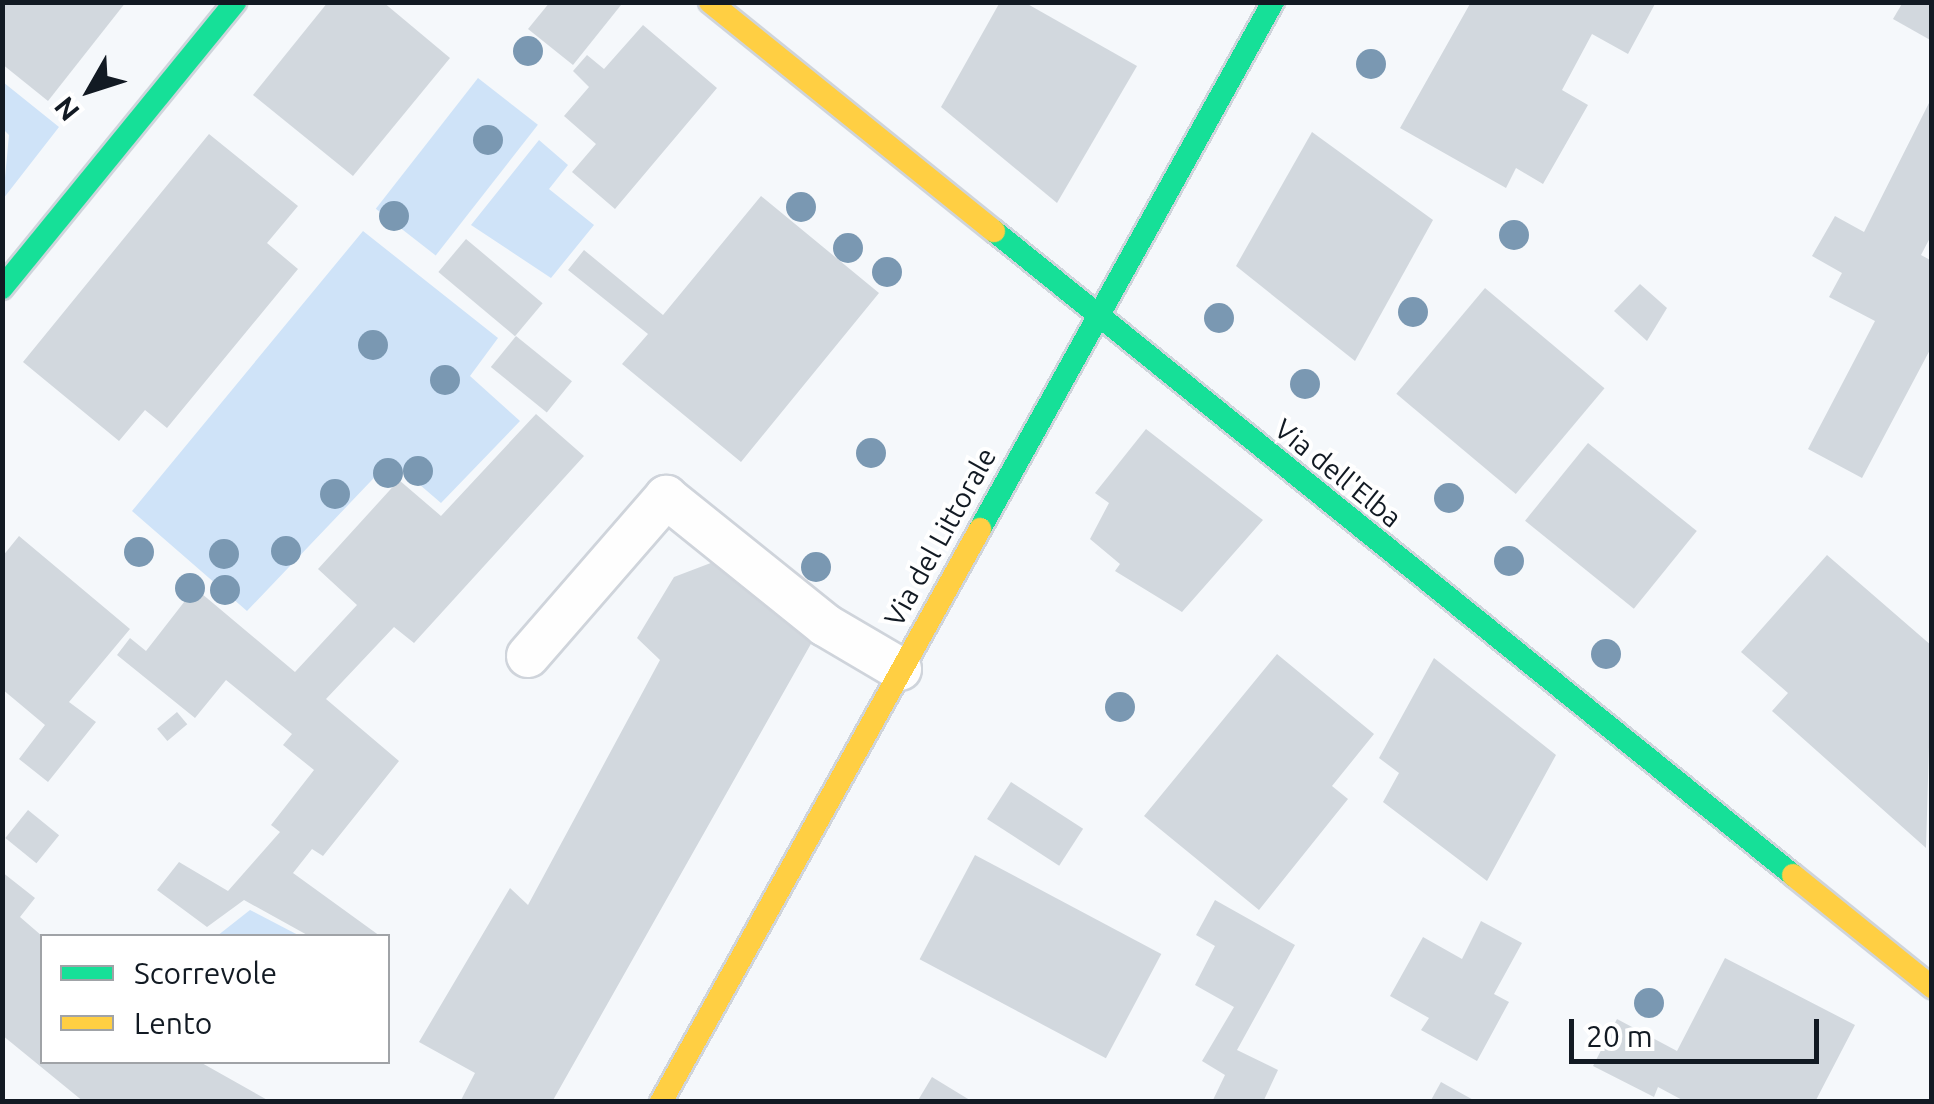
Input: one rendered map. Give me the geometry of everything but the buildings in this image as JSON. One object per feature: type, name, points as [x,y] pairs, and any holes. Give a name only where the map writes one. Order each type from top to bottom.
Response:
[{"type":"street","points":[[2,288],[235,2]]},
{"type":"street","name":"Via dell'Elba","points":[[710,2],[1932,987]]},
{"type":"street","name":"Via del Littorale","points":[[662,1102],[1273,2]]},
{"type":"lane","points":[[528,656],[666,497],[825,625],[900,670]]},
{"type":"shaded area","points":[[478,78],[538,125],[436,256],[376,209]]},
{"type":"shaded area","points":[[3,82],[59,127],[3,199],[9,135],[3,129]]},
{"type":"shaded area","points":[[539,140],[568,165],[549,189],[594,225],[551,278],[471,225]]},
{"type":"shaded area","points":[[363,231],[498,338],[470,376],[520,421],[441,503],[391,460],[247,611],[132,511]]},
{"type":"shaded area","points":[[250,910],[296,934],[220,934]]},
{"type":"traffic: fast","points":[[2,288],[235,2]]},
{"type":"traffic: fast","points":[[980,529],[1273,2]]},
{"type":"traffic: fast","points":[[994,231],[1793,875]]},
{"type":"traffic: slow","points":[[710,2],[994,231]]},
{"type":"traffic: slow","points":[[661,1102],[980,529]]},
{"type":"traffic: slow","points":[[1793,875],[1932,987]]}]
